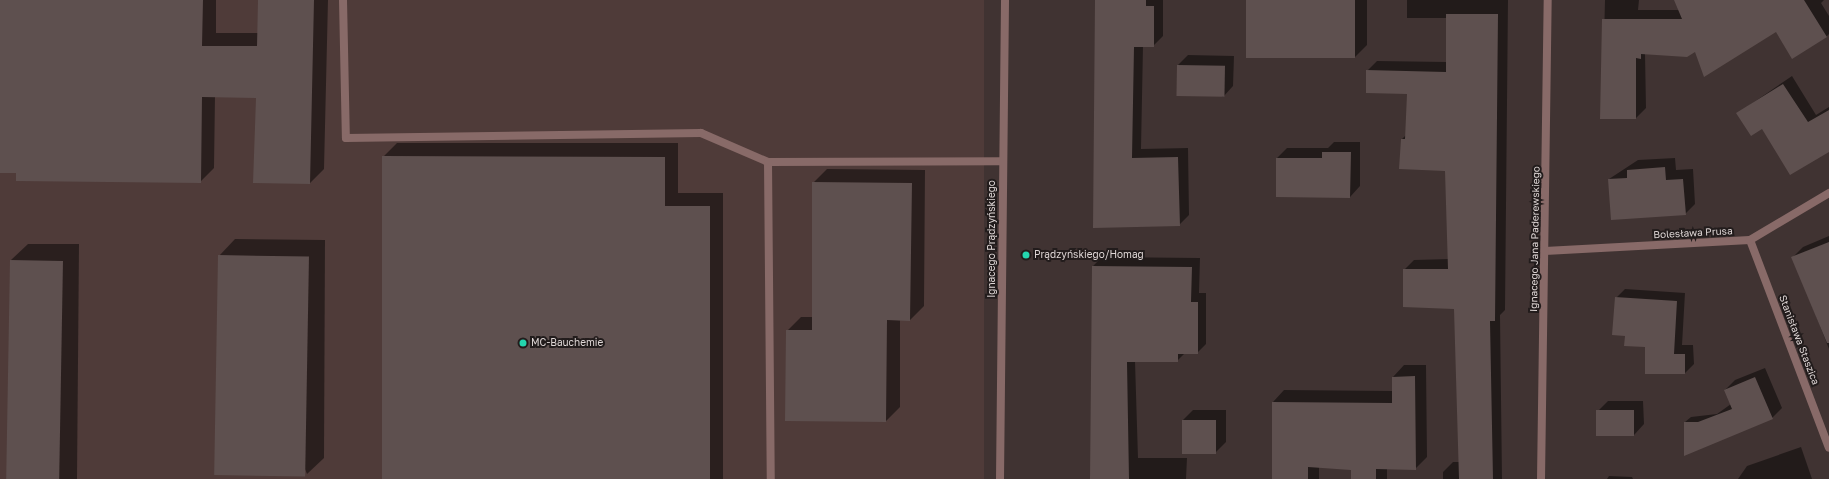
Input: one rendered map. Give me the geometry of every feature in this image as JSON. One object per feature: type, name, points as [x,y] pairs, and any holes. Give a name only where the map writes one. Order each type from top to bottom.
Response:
[{"type":"street","points":[[343,0],[346,138],[702,133],[768,162],[1003,161]]},
{"type":"street","name":"Ignacego Prądzyńskiego","points":[[1000,479],[1004,0]]},
{"type":"street","name":"Ignacego Jana Paderewskiego","points":[[1540,479],[1548,0]]},
{"type":"street","points":[[768,162],[771,479]]},
{"type":"street","name":"Bolesława Prusa","points":[[1545,251],[1750,240],[1829,193]]},
{"type":"street","name":"Stanisława Staszica","points":[[1750,240],[1829,448]]},
{"type":"shaded area","points":[[0,0],[984,0],[984,479],[0,479]]},
{"type":"building","points":[[0,0],[203,0],[202,46],[257,46],[258,0],[314,0],[310,184],[253,183],[256,98],[202,97],[201,183],[16,181],[16,173],[0,173]]},
{"type":"building","points":[[1095,0],[1146,0],[1146,6],[1154,6],[1154,47],[1134,47],[1132,158],[1178,157],[1180,226],[1093,228]]},
{"type":"building","points":[[1246,0],[1355,0],[1355,58],[1246,58]]},
{"type":"building","points":[[1674,0],[1804,0],[1827,37],[1792,59],[1776,32],[1704,77],[1695,52],[1687,57],[1641,54],[1641,59],[1636,58],[1636,119],[1600,119],[1602,19],[1682,19]]},
{"type":"building","points":[[1446,14],[1498,14],[1495,321],[1490,321],[1493,479],[1459,479],[1454,309],[1403,307],[1403,269],[1448,269],[1445,171],[1399,169],[1401,139],[1405,139],[1407,94],[1366,93],[1366,70],[1446,72]]},
{"type":"building","points":[[1177,65],[1225,66],[1224,97],[1176,96]]},
{"type":"building","points":[[1783,84],[1808,122],[1829,110],[1829,152],[1790,175],[1762,129],[1751,136],[1736,113]]},
{"type":"building","points":[[1322,152],[1351,152],[1350,198],[1276,197],[1276,158],[1322,158]]},
{"type":"building","name":"MC-Bauchemie","points":[[382,156],[665,157],[665,206],[710,206],[710,479],[382,479]]},
{"type":"building","points":[[1665,167],[1666,180],[1683,179],[1686,215],[1611,220],[1608,179],[1627,178],[1627,170]]},
{"type":"building","points":[[812,182],[912,183],[910,321],[887,320],[886,422],[785,421],[786,330],[812,330]]},
{"type":"building","points":[[1829,242],[1829,343],[1827,343],[1791,257]]},
{"type":"building","points":[[218,255],[309,257],[305,477],[214,475]]},
{"type":"building","points":[[10,260],[63,261],[59,479],[6,479]]},
{"type":"building","points":[[1092,266],[1192,267],[1191,302],[1198,302],[1198,354],[1178,354],[1178,362],[1127,362],[1129,479],[1090,479]]},
{"type":"building","points":[[1615,297],[1677,301],[1674,354],[1685,354],[1685,374],[1645,374],[1645,347],[1624,346],[1625,336],[1612,335]]},
{"type":"building","points":[[1415,376],[1416,470],[1376,469],[1376,479],[1351,479],[1351,470],[1308,467],[1308,479],[1272,479],[1272,402],[1392,403],[1392,377]]},
{"type":"building","points":[[1755,377],[1773,419],[1684,456],[1684,422],[1698,422],[1732,409],[1724,390]]},
{"type":"building","points":[[1596,410],[1634,410],[1634,436],[1596,436]]},
{"type":"building","points":[[1182,420],[1216,420],[1216,454],[1182,454]]},
{"type":"place","name":"Prądzyńskiego/Homag","points":[[1026,255]]},
{"type":"place","name":"MC-Bauchemie","points":[[523,343]]}]
